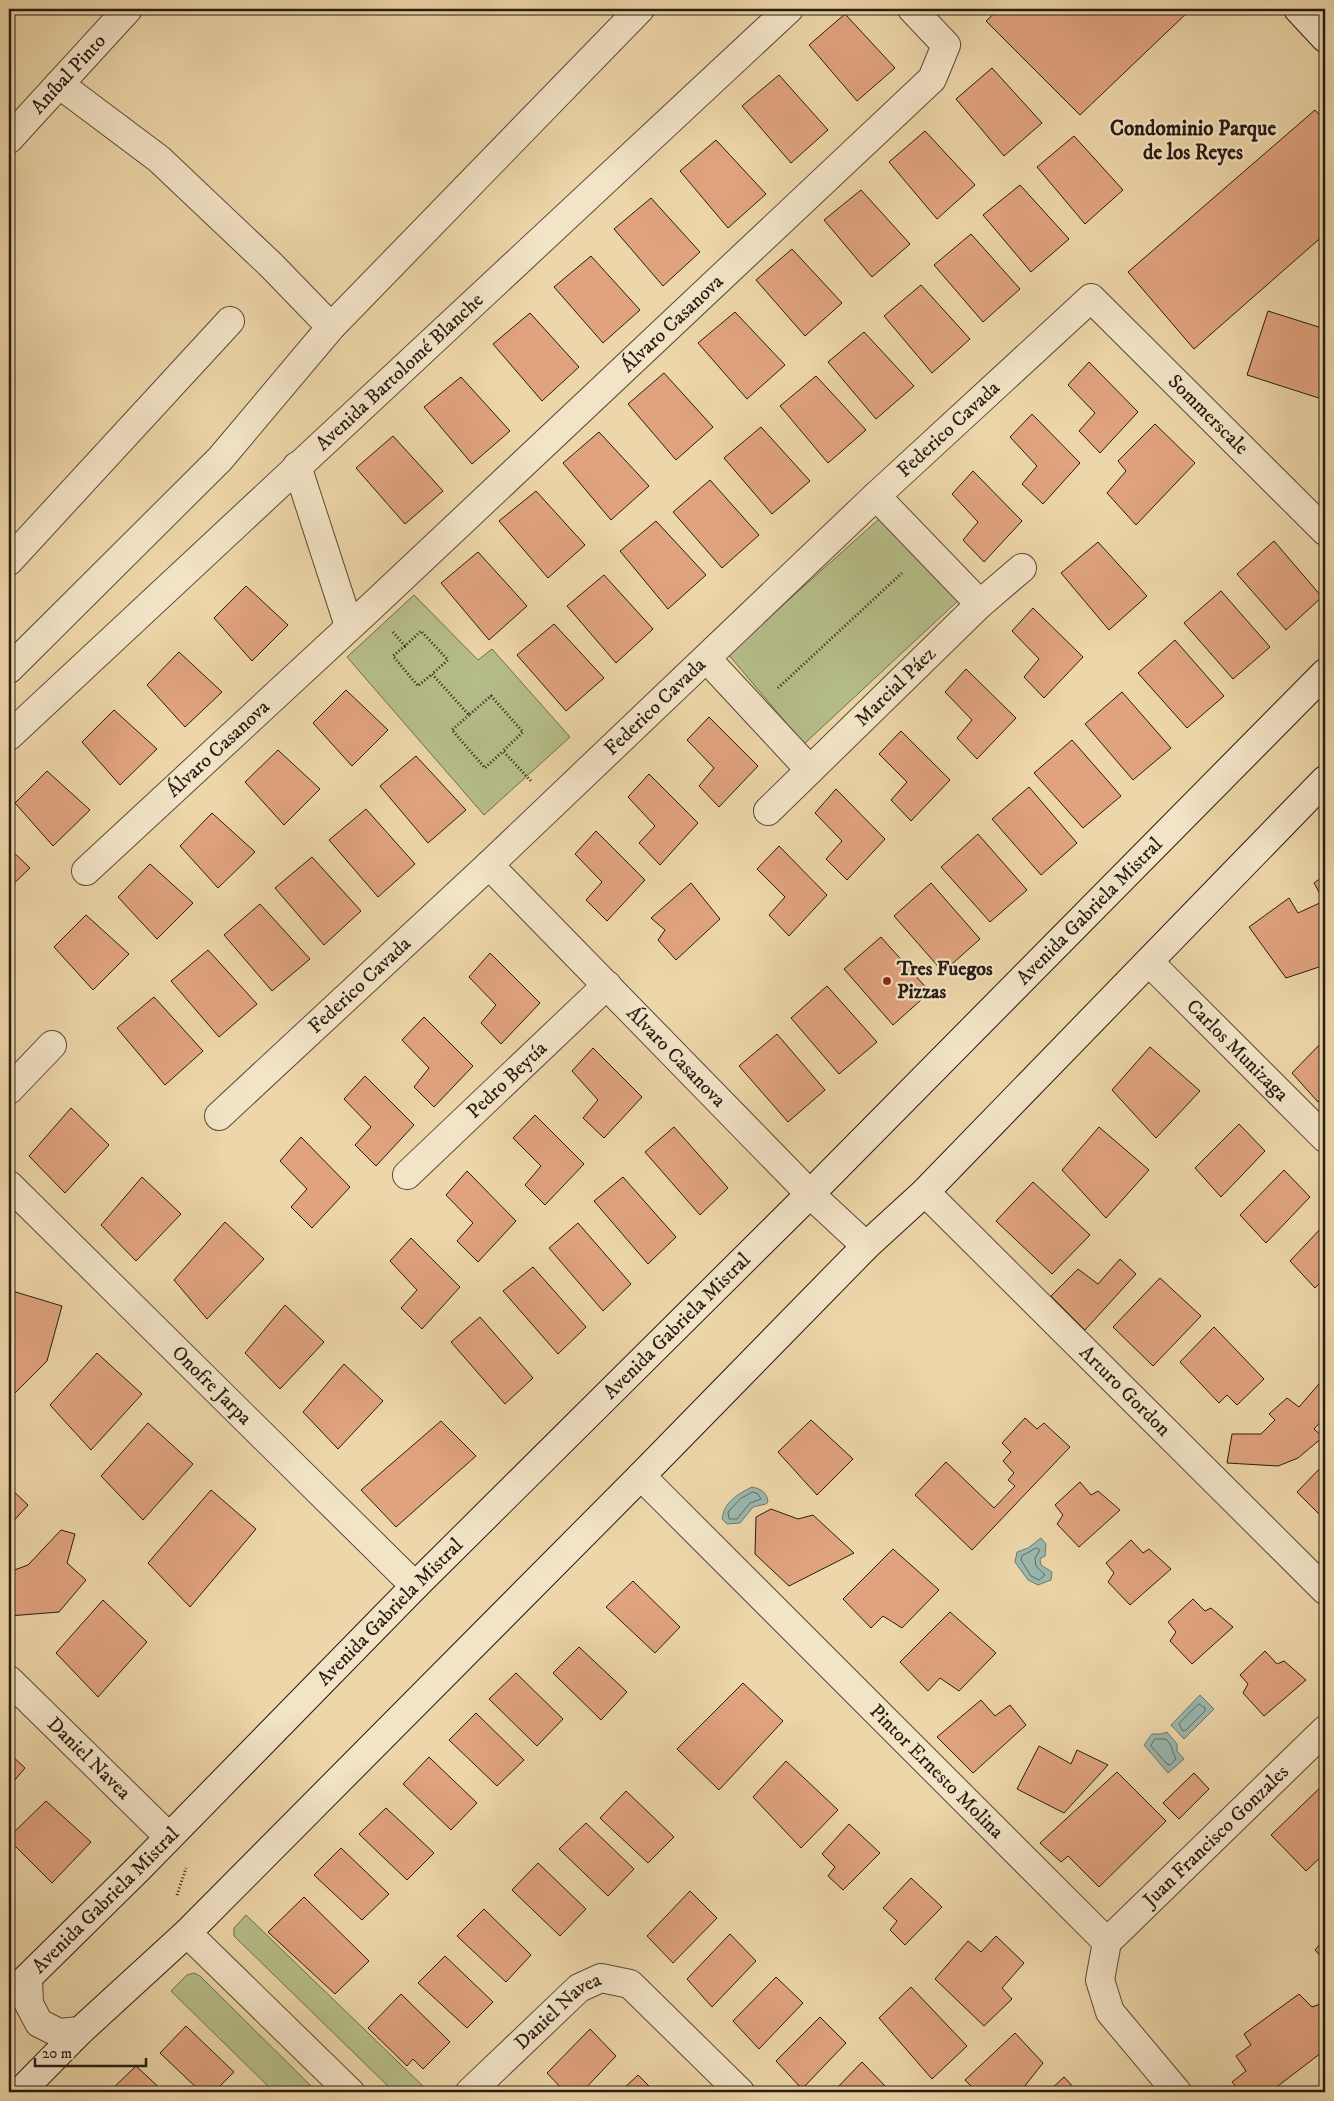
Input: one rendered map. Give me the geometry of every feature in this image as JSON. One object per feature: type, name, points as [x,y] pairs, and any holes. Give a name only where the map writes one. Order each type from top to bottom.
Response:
[{"type":"street","name":"Aníbal Pinto","points":[[9,139],[128,9]]},
{"type":"street","points":[[9,669],[220,459],[331,327],[640,9]]},
{"type":"street","name":"Avenida Bartolomé Blanche","points":[[9,736],[789,9]]},
{"type":"street","name":"Álvaro Casanova","points":[[86,871],[370,608],[932,79],[946,45],[912,9]]},
{"type":"street","points":[[1298,9],[1325,38]]},
{"type":"street","points":[[59,84],[159,159],[272,266],[331,327]]},
{"type":"street","name":"Federico Cavada","points":[[219,1116],[490,865],[876,496],[1091,298]]},
{"type":"street","name":"Sommerscale","points":[[1091,298],[1325,531]]},
{"type":"street","points":[[9,561],[230,321]]},
{"type":"street","points":[[297,466],[349,626]]},
{"type":"street","points":[[876,496],[980,604]]},
{"type":"street","name":"Marcial Páez","points":[[768,811],[980,604],[1022,568]]},
{"type":"street","points":[[707,659],[810,770]]},
{"type":"street","name":"Avenida Gabriela Mistral","points":[[80,2031],[59,2033],[39,2023],[18,1987],[169,1837],[415,1586],[810,1194],[1325,673]]},
{"type":"street","points":[[20,2092],[80,2031],[187,1933],[641,1476],[866,1246],[925,1192],[1325,780]]},
{"type":"street","name":"Álvaro Casanova","points":[[490,865],[810,1194],[866,1246]]},
{"type":"street","name":"Carlos Munizaga","points":[[1149,962],[1325,1138]]},
{"type":"street","name":"Pedro Beytía","points":[[408,1175],[607,986]]},
{"type":"street","points":[[9,1090],[52,1045]]},
{"type":"street","name":"Onofre Jarpa","points":[[9,1185],[415,1586]]},
{"type":"street","name":"Arturo Gordon","points":[[925,1192],[1325,1590]]},
{"type":"street","name":"Pintor Ernesto Molina","points":[[641,1476],[1107,1942]]},
{"type":"street","name":"Daniel Navea","points":[[9,1680],[169,1837]]},
{"type":"street","name":"Juan Francisco Gonzales","points":[[1107,1942],[1325,1730]]},
{"type":"street","points":[[187,1933],[350,2092]]},
{"type":"street","points":[[1107,1942],[1100,1980],[1110,2012],[1177,2092]]},
{"type":"street","name":"Daniel Navea","points":[[470,2092],[579,1988],[601,1978],[630,1984],[740,2092]]},
{"type":"path","points":[[755,710],[928,549]]},
{"type":"path","points":[[370,608],[405,646]]},
{"type":"path","points":[[421,631],[448,660],[418,686],[393,656],[405,646],[421,631]]},
{"type":"path","points":[[432,674],[469,715]]},
{"type":"path","points":[[491,696],[523,732],[485,768],[452,730],[469,715],[491,696]]},
{"type":"path","points":[[503,751],[552,804]]},
{"type":"path","points":[[180,1865],[187,1869],[176,1897],[200,1894],[212,1908]]},
{"type":"green space","points":[[879,519],[960,599],[804,744],[728,654]]},
{"type":"green space","points":[[414,595],[478,660],[492,649],[570,737],[484,815],[347,657]]},
{"type":"green space","points":[[246,1915],[426,2089],[422,2092],[394,2092],[234,1936],[234,1928]]},
{"type":"green space","points":[[194,1973],[200,1976],[317,2092],[274,2092],[171,1991],[187,1975]]},
{"type":"water","points":[[752,1487],[763,1492],[768,1502],[753,1507],[740,1523],[727,1524],[722,1519],[729,1503]]},
{"type":"water","points":[[1041,1538],[1046,1544],[1045,1556],[1040,1559],[1041,1565],[1052,1572],[1051,1580],[1038,1585],[1028,1580],[1015,1562],[1017,1552],[1028,1548]]},
{"type":"water","points":[[1200,1695],[1214,1709],[1184,1739],[1171,1725]]},
{"type":"water","points":[[1167,1732],[1177,1744],[1177,1751],[1184,1759],[1168,1773],[1144,1745],[1152,1734]]},
{"type":"building","points":[[999,9],[1191,9],[1080,115],[986,21]]},
{"type":"building","points":[[845,14],[895,68],[857,101],[809,45]]},
{"type":"building","points":[[992,68],[1042,123],[1004,156],[956,99]]},
{"type":"building","points":[[779,75],[828,130],[791,163],[742,106]]},
{"type":"building","points":[[1315,110],[1325,121],[1325,234],[1194,349],[1128,272]]},
{"type":"building","points":[[925,131],[975,185],[937,219],[889,162]]},
{"type":"building","points":[[1074,136],[1123,190],[1085,224],[1037,167]]},
{"type":"building","points":[[716,140],[766,194],[728,228],[680,171]]},
{"type":"building","points":[[1020,185],[1069,239],[1031,272],[983,215]]},
{"type":"building","points":[[861,190],[910,244],[872,277],[824,220]]},
{"type":"building","points":[[651,198],[700,252],[663,286],[614,229]]},
{"type":"building","points":[[971,234],[1020,289],[983,322],[934,265]]},
{"type":"building","points":[[792,249],[842,303],[805,336],[756,280]]},
{"type":"building","points":[[591,256],[640,310],[603,343],[554,287]]},
{"type":"building","points":[[921,285],[970,339],[932,373],[884,316]]},
{"type":"building","points":[[1268,311],[1325,329],[1325,400],[1247,375]]},
{"type":"building","points":[[735,312],[785,365],[747,399],[698,343]]},
{"type":"building","points":[[530,313],[579,367],[542,401],[493,344]]},
{"type":"building","points":[[864,332],[914,386],[876,419],[828,362]]},
{"type":"building","points":[[1089,362],[1138,412],[1100,453],[1079,431],[1095,413],[1068,385]]},
{"type":"building","points":[[664,373],[713,427],[676,460],[628,404]]},
{"type":"building","points":[[816,376],[866,430],[828,463],[780,406]]},
{"type":"building","points":[[461,377],[510,431],[472,464],[424,407]]},
{"type":"building","points":[[1032,414],[1080,463],[1043,504],[1022,484],[1037,466],[1010,437]]},
{"type":"building","points":[[1155,424],[1195,463],[1136,525],[1107,493],[1126,471],[1118,461]]},
{"type":"building","points":[[761,427],[810,481],[772,514],[724,458]]},
{"type":"building","points":[[599,432],[649,486],[611,520],[563,463]]},
{"type":"building","points":[[393,436],[443,491],[405,524],[356,468]]},
{"type":"building","points":[[973,471],[1022,521],[984,562],[963,540],[978,522],[952,494]]},
{"type":"building","points":[[710,480],[759,535],[722,568],[673,512]]},
{"type":"building","points":[[536,491],[585,545],[548,578],[499,521]]},
{"type":"building","points":[[656,521],[706,575],[668,609],[620,551]]},
{"type":"building","points":[[1274,541],[1322,597],[1286,630],[1237,574]]},
{"type":"building","points":[[1098,542],[1147,596],[1109,630],[1061,573]]},
{"type":"building","points":[[478,552],[527,606],[489,640],[441,583]]},
{"type":"building","points":[[604,575],[653,629],[616,663],[567,606]]},
{"type":"building","points":[[246,586],[288,625],[252,661],[214,618]]},
{"type":"building","points":[[1221,591],[1270,647],[1233,679],[1184,623]]},
{"type":"building","points":[[1033,608],[1083,657],[1044,698],[1024,677],[1039,659],[1012,631]]},
{"type":"building","points":[[554,624],[604,678],[566,711],[517,655]]},
{"type":"building","points":[[1175,640],[1224,696],[1187,728],[1138,673]]},
{"type":"building","points":[[179,652],[222,692],[185,727],[147,685]]},
{"type":"building","points":[[966,669],[1016,718],[977,759],[957,738],[972,720],[945,692]]},
{"type":"building","points":[[346,690],[388,730],[352,766],[313,723]]},
{"type":"building","points":[[1122,692],[1171,748],[1133,780],[1085,724]]},
{"type":"building","points":[[114,710],[157,749],[120,785],[82,742]]},
{"type":"building","points":[[709,717],[758,766],[719,807],[699,786],[714,768],[687,740]]},
{"type":"building","points":[[901,731],[950,780],[911,821],[891,800],[907,782],[879,754]]},
{"type":"building","points":[[1072,740],[1121,796],[1083,828],[1034,773]]},
{"type":"building","points":[[278,750],[320,789],[284,825],[245,782]]},
{"type":"building","points":[[416,756],[466,810],[428,843],[380,786]]},
{"type":"building","points":[[47,771],[90,810],[53,846],[15,803]]},
{"type":"building","points":[[649,774],[698,823],[660,865],[639,843],[655,826],[628,797]]},
{"type":"building","points":[[1029,787],[1077,843],[1041,875],[992,819]]},
{"type":"building","points":[[836,789],[885,839],[847,880],[826,859],[842,841],[815,813]]},
{"type":"building","points":[[366,809],[415,864],[378,897],[329,840]]},
{"type":"building","points":[[212,813],[255,852],[218,888],[180,846]]},
{"type":"building","points":[[596,831],[645,880],[607,921],[586,900],[602,882],[575,854]]},
{"type":"building","points":[[978,834],[1027,890],[990,922],[941,867]]},
{"type":"building","points":[[779,846],[827,895],[789,936],[769,915],[785,897],[757,869]]},
{"type":"building","points":[[9,848],[30,868],[9,888]]},
{"type":"building","points":[[312,857],[361,911],[324,945],[275,888]]},
{"type":"building","points":[[150,864],[193,903],[157,939],[118,897]]},
{"type":"building","points":[[1325,875],[1325,941],[1320,945],[1325,953],[1325,965],[1286,978],[1249,927],[1289,898],[1298,913],[1324,901],[1314,883]]},
{"type":"building","points":[[691,883],[720,919],[676,960],[658,940],[665,930],[651,918]]},
{"type":"building","points":[[931,883],[980,939],[943,972],[894,916]]},
{"type":"building","points":[[260,904],[310,959],[272,991],[224,935]]},
{"type":"building","points":[[86,915],[129,954],[93,990],[54,947]]},
{"type":"building","name":"Tres Fuegos Pizzas","points":[[881,937],[930,992],[893,1025],[844,969]]},
{"type":"building","points":[[208,950],[257,1004],[219,1037],[171,981]]},
{"type":"building","points":[[490,953],[540,1003],[501,1044],[481,1023],[496,1005],[469,977]]},
{"type":"building","points":[[827,986],[877,1042],[839,1074],[791,1018]]},
{"type":"building","points":[[154,997],[203,1051],[165,1085],[117,1028]]},
{"type":"building","points":[[424,1017],[473,1066],[434,1107],[414,1087],[429,1068],[402,1040]]},
{"type":"building","points":[[777,1034],[825,1090],[788,1122],[739,1066]]},
{"type":"building","points":[[1325,1039],[1325,1094],[1318,1102],[1292,1073]]},
{"type":"building","points":[[1150,1047],[1200,1091],[1156,1138],[1112,1090]]},
{"type":"building","points":[[593,1048],[642,1097],[604,1138],[583,1118],[598,1100],[572,1071]]},
{"type":"building","points":[[365,1076],[414,1125],[376,1166],[355,1145],[371,1127],[344,1099]]},
{"type":"building","points":[[71,1108],[109,1145],[65,1193],[29,1156]]},
{"type":"building","points":[[535,1115],[584,1164],[545,1205],[525,1185],[541,1166],[513,1138]]},
{"type":"building","points":[[1239,1124],[1265,1151],[1221,1197],[1195,1168]]},
{"type":"building","points":[[674,1127],[728,1188],[700,1215],[645,1152]]},
{"type":"building","points":[[1099,1127],[1149,1170],[1106,1218],[1062,1170]]},
{"type":"building","points":[[301,1137],[350,1187],[312,1228],[291,1207],[307,1189],[280,1161]]},
{"type":"building","points":[[1284,1170],[1310,1197],[1266,1243],[1240,1215]]},
{"type":"building","points":[[467,1171],[516,1221],[478,1262],[457,1241],[473,1223],[446,1195]]},
{"type":"building","points":[[142,1177],[181,1214],[136,1261],[101,1225]]},
{"type":"building","points":[[623,1177],[676,1237],[648,1264],[594,1201]]},
{"type":"building","points":[[1033,1182],[1090,1235],[1052,1274],[996,1221]]},
{"type":"building","points":[[225,1222],[264,1259],[207,1319],[174,1280]]},
{"type":"building","points":[[578,1223],[631,1284],[603,1311],[549,1248]]},
{"type":"building","points":[[1325,1224],[1325,1278],[1315,1288],[1290,1261]]},
{"type":"building","points":[[411,1238],[460,1287],[422,1329],[401,1308],[417,1290],[390,1261]]},
{"type":"building","points":[[1120,1259],[1136,1274],[1085,1330],[1051,1296],[1078,1269],[1098,1284]]},
{"type":"building","points":[[533,1267],[586,1327],[558,1354],[503,1291]]},
{"type":"building","points":[[1160,1278],[1201,1316],[1153,1366],[1113,1327]]},
{"type":"building","points":[[9,1290],[62,1306],[47,1361],[9,1399]]},
{"type":"building","points":[[285,1305],[324,1342],[280,1389],[245,1353]]},
{"type":"building","points":[[480,1317],[533,1378],[505,1404],[451,1342]]},
{"type":"building","points":[[1214,1327],[1264,1379],[1237,1405],[1227,1395],[1219,1403],[1180,1362]]},
{"type":"building","points":[[97,1353],[142,1394],[91,1450],[50,1405]]},
{"type":"building","points":[[344,1364],[383,1401],[338,1449],[303,1412]]},
{"type":"building","points":[[1325,1377],[1325,1417],[1314,1429],[1323,1437],[1298,1458],[1278,1466],[1227,1463],[1232,1434],[1261,1434],[1275,1420],[1269,1414],[1287,1398],[1299,1407]]},
{"type":"building","points":[[1025,1418],[1037,1429],[1044,1423],[1070,1447],[972,1550],[915,1495],[946,1462],[994,1508],[1015,1486],[1008,1480],[1014,1473],[1003,1461],[1011,1452],[1002,1443]]},
{"type":"building","points":[[811,1420],[853,1459],[817,1495],[778,1452]]},
{"type":"building","points":[[441,1421],[476,1456],[396,1527],[361,1490]]},
{"type":"building","points":[[148,1423],[193,1464],[143,1520],[101,1476]]},
{"type":"building","points":[[1325,1463],[1325,1520],[1297,1492]]},
{"type":"building","points":[[1080,1482],[1091,1495],[1098,1491],[1120,1510],[1079,1547],[1057,1524],[1063,1515],[1055,1505]]},
{"type":"building","points":[[9,1487],[28,1505],[9,1526]]},
{"type":"building","points":[[211,1490],[256,1529],[190,1607],[148,1563]]},
{"type":"building","points":[[771,1509],[798,1519],[813,1515],[854,1553],[789,1586],[755,1554],[756,1517]]},
{"type":"building","points":[[61,1530],[75,1534],[67,1563],[86,1580],[59,1612],[9,1616],[9,1572],[28,1565]]},
{"type":"building","points":[[1131,1540],[1143,1553],[1149,1549],[1171,1569],[1130,1605],[1108,1582],[1114,1573],[1106,1563]]},
{"type":"building","points":[[893,1549],[939,1590],[902,1628],[883,1616],[871,1628],[843,1599]]},
{"type":"building","points":[[633,1581],[680,1627],[655,1653],[606,1607]]},
{"type":"building","points":[[1193,1599],[1205,1611],[1211,1608],[1233,1627],[1192,1664],[1170,1641],[1176,1632],[1168,1622]]},
{"type":"building","points":[[103,1600],[147,1642],[98,1697],[56,1653]]},
{"type":"building","points":[[950,1612],[996,1653],[959,1691],[940,1678],[928,1691],[900,1662]]},
{"type":"building","points":[[579,1647],[627,1692],[601,1720],[553,1673]]},
{"type":"building","points":[[1265,1651],[1277,1664],[1284,1661],[1306,1680],[1264,1716],[1243,1693],[1248,1684],[1240,1675]]},
{"type":"building","points":[[516,1673],[563,1719],[537,1746],[489,1699]]},
{"type":"building","points":[[743,1683],[783,1721],[719,1790],[677,1749]]},
{"type":"building","points":[[981,1700],[995,1716],[1010,1705],[1026,1725],[973,1773],[937,1737]]},
{"type":"building","points":[[476,1713],[524,1760],[497,1786],[449,1740]]},
{"type":"building","points":[[1039,1746],[1071,1764],[1077,1750],[1108,1765],[1064,1813],[1017,1789]]},
{"type":"building","points":[[9,1753],[25,1768],[9,1787]]},
{"type":"building","points":[[429,1757],[477,1803],[451,1830],[403,1784]]},
{"type":"building","points":[[786,1761],[838,1810],[801,1848],[753,1797]]},
{"type":"building","points":[[1117,1772],[1166,1821],[1099,1887],[1068,1856],[1061,1862],[1040,1843]]},
{"type":"building","points":[[1194,1773],[1209,1789],[1179,1819],[1163,1803]]},
{"type":"building","points":[[1325,1783],[1325,1853],[1306,1871],[1271,1835]]},
{"type":"building","points":[[626,1791],[674,1837],[648,1863],[600,1818]]},
{"type":"building","points":[[46,1801],[91,1842],[52,1883],[9,1840],[9,1837]]},
{"type":"building","points":[[386,1808],[434,1853],[407,1880],[359,1834]]},
{"type":"building","points":[[586,1823],[634,1869],[608,1896],[559,1849]]},
{"type":"building","points":[[849,1824],[880,1853],[843,1890],[828,1876],[835,1867],[822,1854]]},
{"type":"building","points":[[341,1848],[389,1894],[362,1920],[314,1875]]},
{"type":"building","points":[[538,1863],[586,1909],[560,1936],[512,1890]]},
{"type":"building","points":[[911,1878],[942,1907],[905,1945],[890,1930],[897,1921],[883,1908]]},
{"type":"building","points":[[690,1891],[717,1918],[673,1963],[647,1936]]},
{"type":"building","points":[[304,1897],[369,1961],[335,1994],[268,1932]]},
{"type":"building","points":[[484,1909],[531,1955],[506,1982],[457,1936]]},
{"type":"building","points":[[730,1934],[756,1961],[712,2007],[687,1979]]},
{"type":"building","points":[[996,1936],[1024,1963],[1002,1988],[1012,1999],[984,2026],[935,1979],[968,1941],[981,1952]]},
{"type":"building","points":[[1325,1938],[1325,1961],[1315,1950]]},
{"type":"building","points":[[445,1956],[493,2002],[467,2028],[418,1983]]},
{"type":"building","points":[[776,1977],[803,2003],[759,2049],[733,2021]]},
{"type":"building","points":[[911,1987],[967,2046],[932,2079],[879,2018]]},
{"type":"building","points":[[401,1994],[450,2042],[423,2069],[413,2059],[407,2066],[368,2028]]},
{"type":"building","points":[[1299,1994],[1312,2007],[1323,2003],[1325,2006],[1325,2050],[1270,2092],[1241,2092],[1232,2082],[1246,2071],[1236,2056],[1251,2045],[1244,2034]]},
{"type":"building","points":[[820,2017],[846,2043],[802,2089],[776,2061]]},
{"type":"building","points":[[186,2026],[234,2072],[214,2092],[201,2092],[160,2053]]},
{"type":"building","points":[[590,2029],[616,2056],[582,2092],[565,2092],[547,2073]]},
{"type":"building","points":[[1015,2033],[1043,2063],[1020,2092],[1007,2092],[1001,2087],[996,2092],[977,2092],[965,2080]]},
{"type":"building","points":[[862,2062],[888,2089],[885,2092],[833,2092]]},
{"type":"building","points":[[136,2066],[164,2092],[109,2092]]},
{"type":"building","points":[[638,2075],[655,2092],[620,2092]]},
{"type":"building","points":[[1064,2077],[1078,2092],[1048,2092]]},
{"type":"place","name":"Tres Fuegos Pizzas","points":[[887,981]]},
{"type":"district","name":"Condominio Parque de los Reyes","points":[[1193,141]]}]
